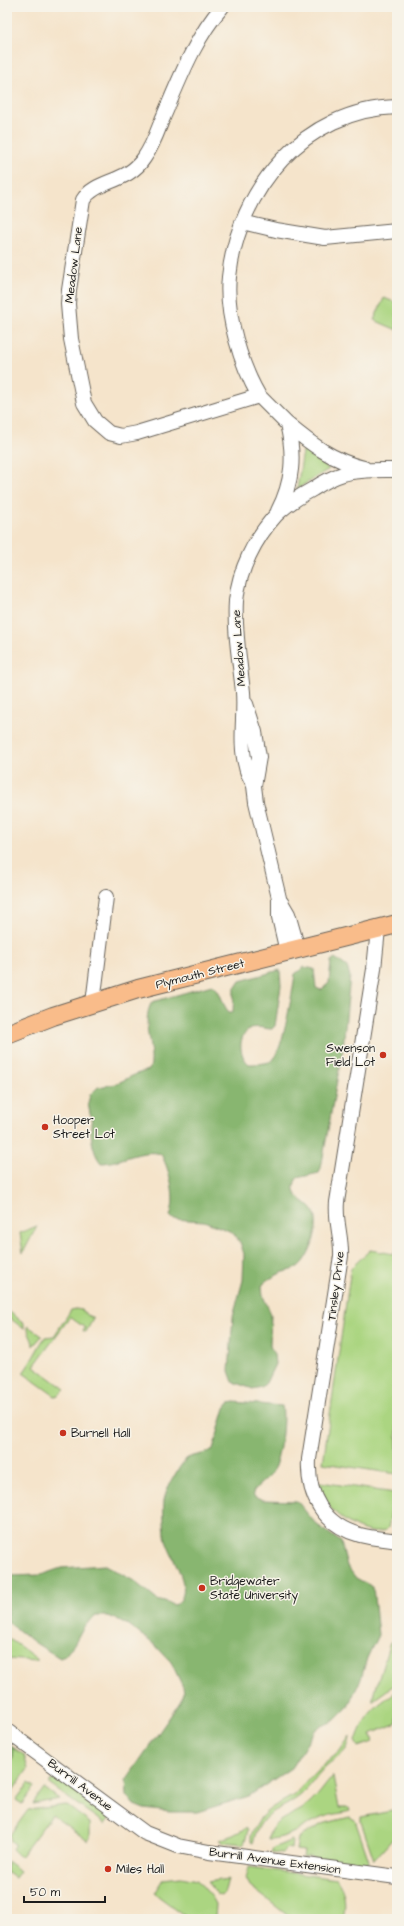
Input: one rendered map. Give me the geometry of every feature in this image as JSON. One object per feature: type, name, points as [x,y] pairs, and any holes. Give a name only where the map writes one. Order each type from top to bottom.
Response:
[{"type":"main road","name":"Plymouth Street","points":[[7,1034],[93,1003],[163,983],[397,924]]},
{"type":"street","name":"Meadow Lane","points":[[222,7],[208,26],[189,61],[143,160],[125,176],[88,192],[83,200],[70,276],[69,319],[75,364],[84,403],[95,421],[109,433],[121,436],[137,434],[259,396]]},
{"type":"street","name":"Meadow Lane","points":[[380,470],[353,465],[332,458],[306,440],[287,424],[259,396],[250,382],[232,322],[229,298],[229,277],[242,222],[266,177],[282,158],[305,138],[347,116],[378,109],[397,107]]},
{"type":"street","points":[[242,222],[282,231],[325,238],[397,231]]},
{"type":"street","name":"Meadow Lane","points":[[276,515],[286,491],[293,461],[292,442],[287,424]]},
{"type":"street","name":"Meadow Lane","points":[[293,950],[279,917],[279,898],[260,823],[254,786],[258,757],[255,732],[243,695],[236,618],[238,591],[242,573],[259,537],[276,515],[295,499],[342,474],[380,470],[397,470]]},
{"type":"street","points":[[93,1003],[106,896]]},
{"type":"street","name":"Tinsley Drive","points":[[378,929],[374,969],[337,1202],[336,1215],[341,1242],[341,1256],[310,1459],[309,1475],[316,1501],[334,1522],[359,1535],[397,1541]]},
{"type":"street","name":"Burrill Avenue","points":[[7,1731],[136,1827],[154,1838]]},
{"type":"street","name":"Burrill Avenue Extension","points":[[154,1838],[178,1846],[202,1851],[397,1877]]},
{"type":"green space","points":[[384,298],[397,303],[397,330],[374,320]]},
{"type":"green space","points":[[305,450],[329,469],[297,489],[303,451]]},
{"type":"green space","points":[[335,958],[347,967],[350,976],[343,1048],[321,1168],[319,1173],[297,1178],[294,1185],[296,1194],[314,1212],[316,1218],[315,1233],[307,1256],[299,1266],[274,1276],[262,1286],[263,1296],[271,1314],[270,1346],[274,1355],[275,1364],[266,1383],[262,1387],[253,1389],[233,1382],[229,1371],[233,1317],[243,1280],[244,1254],[240,1242],[232,1232],[204,1221],[173,1219],[170,1216],[173,1201],[172,1185],[161,1154],[138,1154],[116,1161],[101,1163],[93,1147],[91,1128],[92,1117],[88,1103],[90,1095],[98,1087],[116,1084],[136,1074],[149,1070],[151,1056],[147,1019],[148,1010],[152,1002],[212,985],[218,990],[226,1009],[229,1012],[233,1012],[234,990],[240,981],[280,970],[281,986],[275,1026],[272,1029],[258,1027],[253,1028],[244,1034],[241,1044],[241,1050],[245,1060],[249,1064],[261,1064],[273,1060],[277,1054],[284,1032],[295,974],[304,967],[314,969],[316,988],[321,990],[329,983],[331,961]]},
{"type":"green space","points":[[37,1226],[23,1253],[20,1233]]},
{"type":"green space","points":[[370,1250],[394,1254],[395,1250],[397,1250],[397,1474],[323,1463],[351,1268]]},
{"type":"green space","points":[[7,1310],[24,1323],[24,1329],[7,1316]]},
{"type":"green space","points":[[71,1310],[81,1310],[93,1319],[86,1332],[83,1331],[85,1328],[70,1317],[34,1366],[65,1389],[59,1395],[55,1396],[23,1373],[45,1337],[54,1336]]},
{"type":"green space","points":[[28,1326],[42,1336],[33,1346],[28,1331]]},
{"type":"green space","points":[[234,1402],[282,1406],[282,1430],[275,1466],[270,1475],[253,1492],[254,1496],[263,1500],[297,1501],[316,1524],[341,1542],[347,1566],[356,1578],[373,1587],[378,1635],[367,1658],[361,1679],[347,1708],[335,1720],[316,1729],[291,1768],[249,1796],[197,1812],[170,1812],[144,1809],[134,1805],[127,1796],[126,1780],[180,1702],[184,1693],[183,1687],[171,1662],[155,1645],[128,1625],[107,1616],[96,1616],[84,1626],[65,1656],[60,1658],[37,1644],[10,1624],[7,1620],[7,1576],[41,1575],[61,1568],[105,1565],[134,1581],[157,1600],[175,1605],[181,1599],[183,1583],[166,1540],[164,1514],[165,1495],[173,1478],[186,1459],[206,1453],[213,1449],[225,1408],[229,1403]]},
{"type":"green space","points":[[320,1482],[395,1493],[388,1528],[380,1532],[369,1532],[357,1528],[345,1521],[326,1502],[321,1492]]},
{"type":"green space","points":[[7,1637],[37,1659],[37,1661],[7,1659]]},
{"type":"green space","points":[[390,1642],[397,1642],[397,1683],[372,1701]]},
{"type":"green space","points":[[397,1691],[397,1723],[371,1734],[373,1742],[359,1747],[356,1741],[359,1732],[371,1712]]},
{"type":"green space","points":[[350,1736],[344,1752],[318,1774],[302,1794],[266,1817],[257,1831],[253,1843],[251,1842],[251,1835],[261,1817],[271,1808],[294,1795],[317,1770],[339,1752]]},
{"type":"green space","points":[[10,1745],[14,1748],[13,1758],[7,1768],[7,1747]]},
{"type":"green space","points":[[14,1748],[24,1755],[28,1769],[7,1799],[7,1768],[13,1758]]},
{"type":"green space","points":[[333,1776],[339,1808],[349,1808],[350,1811],[323,1817],[289,1835],[268,1839],[270,1832],[279,1821],[310,1803]]},
{"type":"green space","points":[[59,1777],[112,1815],[105,1824],[50,1785],[50,1781]]},
{"type":"green space","points":[[29,1783],[35,1787],[22,1804],[16,1800]]},
{"type":"green space","points":[[44,1788],[59,1799],[33,1804]]},
{"type":"green space","points":[[66,1805],[90,1823],[90,1838],[88,1841],[52,1815],[20,1857],[12,1849],[15,1844],[11,1841],[10,1835],[28,1810]]},
{"type":"green space","points":[[397,1810],[397,1834],[374,1860],[361,1822],[361,1817]]},
{"type":"green space","points":[[350,1817],[355,1820],[369,1861],[367,1866],[316,1860],[310,1856],[303,1858],[304,1851],[296,1850],[298,1838],[322,1824]]},
{"type":"green space","points":[[246,1828],[248,1830],[244,1844],[223,1842],[219,1840],[233,1835]]},
{"type":"green space","points":[[292,1840],[291,1849],[287,1848],[283,1854],[271,1853],[273,1848]]},
{"type":"green space","points":[[7,1861],[20,1871],[15,1878],[8,1873],[7,1874]]},
{"type":"green space","points":[[249,1867],[336,1879],[342,1889],[344,1898],[345,1908],[343,1919],[292,1919],[250,1886],[246,1878]]},
{"type":"green space","points":[[181,1877],[197,1880],[212,1897],[216,1904],[215,1919],[189,1919],[154,1893],[163,1879]]},
{"type":"green space","points":[[228,1879],[224,1894],[222,1896],[217,1894],[207,1882]]},
{"type":"place","name":"Swenson Field Lot","points":[[383,1055]]},
{"type":"place","name":"Hooper Street Lot","points":[[45,1127]]},
{"type":"place","name":"Burnell Hall","points":[[63,1433]]},
{"type":"place","name":"Bridgewater State University","points":[[202,1588]]},
{"type":"place","name":"Miles Hall","points":[[108,1869]]}]
